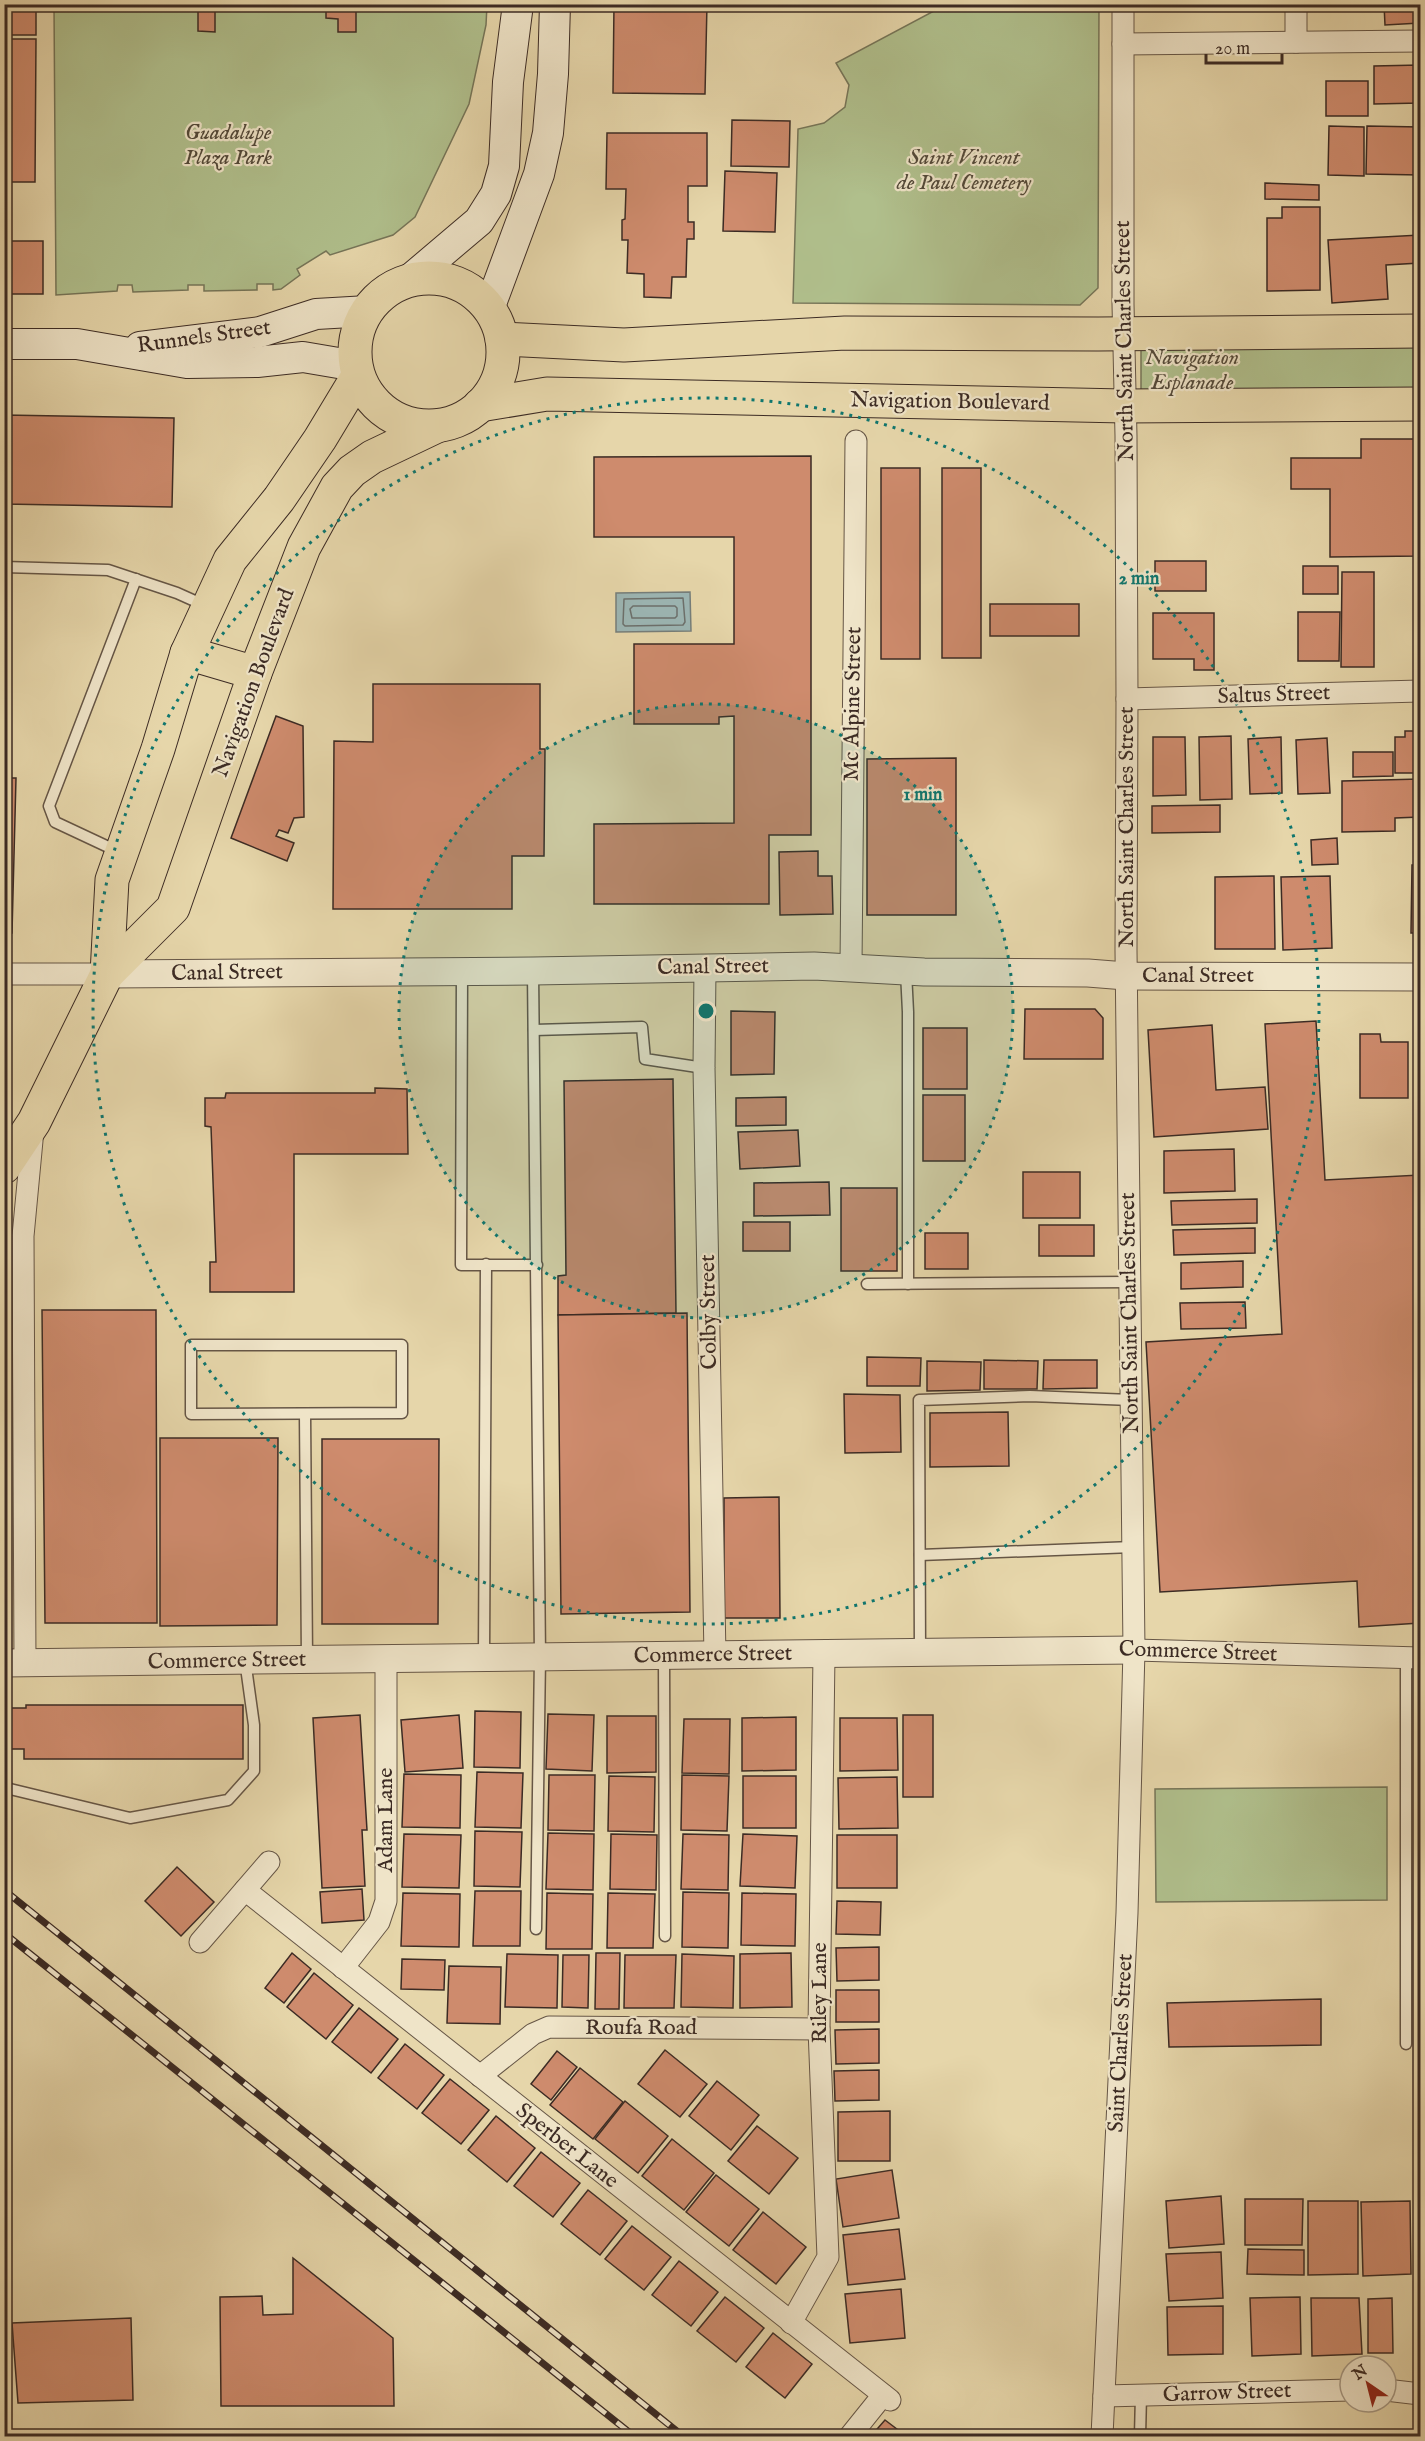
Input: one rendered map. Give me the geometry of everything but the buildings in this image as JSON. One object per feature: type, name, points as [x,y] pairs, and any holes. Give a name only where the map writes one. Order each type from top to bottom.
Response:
[{"type":"main road","points":[[407,282],[472,229],[496,194],[504,166],[508,82],[518,4]]},
{"type":"main road","points":[[489,309],[539,174],[548,134],[555,4]]},
{"type":"main road","points":[[425,278],[452,282],[476,295],[489,309],[502,339],[503,357],[500,375],[492,391],[468,415],[437,426],[417,426],[398,420],[381,409],[367,394],[357,371],[355,347],[359,328],[378,298],[392,288],[425,278]]},
{"type":"main road","name":"Runnels Street","points":[[110,351],[176,341],[260,333],[316,314],[368,311]]},
{"type":"main road","points":[[502,339],[624,345],[845,333],[1124,334],[1420,331]]},
{"type":"main road","name":"Runnels Street","points":[[4,344],[77,345],[187,363],[257,362],[303,357],[357,371]]},
{"type":"main road","name":"Navigation Boulevard","points":[[107,974],[112,880],[158,749],[187,653],[230,560],[279,499],[320,439],[357,371]]},
{"type":"main road","name":"Navigation Boulevard","points":[[480,405],[557,394],[1124,406],[1420,404]]},
{"type":"main road","name":"Navigation Boulevard","points":[[4,1167],[34,1122],[107,974],[173,908],[255,673],[304,547],[337,488],[352,471],[372,457],[437,426]]},
{"type":"main road","points":[[187,653],[255,673]]},
{"type":"street","name":"North Saint Charles Street","points":[[1123,4],[1127,699],[1126,976],[1134,1650]]},
{"type":"street","points":[[1296,4],[1296,42]]},
{"type":"street","points":[[1123,44],[1420,41]]},
{"type":"street","name":"Mc Alpine Street","points":[[851,966],[856,441]]},
{"type":"street","name":"Saltus Street","points":[[1127,699],[1420,691]]},
{"type":"street","name":"Canal Street","points":[[4,974],[851,966],[906,971],[1088,973],[1126,976],[1420,977]]},
{"type":"street","name":"Colby Street","points":[[705,968],[704,1068],[715,1656]]},
{"type":"street","points":[[15,1663],[23,1236],[34,1122]]},
{"type":"street","name":"Commerce Street","points":[[15,1663],[1134,1650],[1413,1659]]},
{"type":"street","name":"Saint Charles Street","points":[[1102,2436],[1126,1937],[1134,1650]]},
{"type":"street","name":"Riley Lane","points":[[792,2323],[828,2257],[819,2030],[824,1654]]},
{"type":"street","name":"Adam Lane","points":[[343,1968],[379,1922],[386,1901],[386,1659]]},
{"type":"street","points":[[200,1942],[269,1862]]},
{"type":"street","name":"Sperber Lane","points":[[245,1890],[887,2397],[850,2436]]},
{"type":"street","name":"Roufa Road","points":[[480,2076],[533,2034],[549,2027],[819,2030]]},
{"type":"street","name":"Garrow Street","points":[[1104,2397],[1338,2390]]},
{"type":"street","points":[[1398,2391],[1420,2394]]},
{"type":"lane","points":[[4,567],[108,570],[209,607]]},
{"type":"lane","points":[[122,853],[55,822],[49,806],[136,579]]},
{"type":"lane","points":[[462,970],[461,1265],[537,1265]]},
{"type":"lane","points":[[533,970],[540,1657],[536,1929]]},
{"type":"lane","points":[[906,971],[908,1284]]},
{"type":"lane","points":[[534,1030],[642,1028],[645,1059],[704,1068]]},
{"type":"lane","points":[[484,1658],[486,1264]]},
{"type":"lane","points":[[867,1284],[1130,1282]]},
{"type":"lane","points":[[191,1345],[402,1345],[402,1413],[305,1414],[190,1414],[191,1345]]},
{"type":"lane","points":[[920,1653],[920,1400],[1030,1396],[1131,1400]]},
{"type":"lane","points":[[305,1414],[307,1660]]},
{"type":"lane","points":[[920,1555],[1133,1547]]},
{"type":"lane","points":[[664,1656],[666,1936]]},
{"type":"lane","points":[[1406,2044],[1413,1659]]},
{"type":"lane","points":[[4,1785],[10,1789],[130,1818],[228,1800],[254,1770],[254,1725],[244,1660]]},
{"type":"lane","points":[[1140,2436],[1141,2395]]},
{"type":"green space","name":"Saint Vincent de Paul Cemetery","points":[[947,4],[1099,5],[1098,288],[1080,305],[793,303],[798,129],[824,123],[845,107],[849,85],[836,63]]},
{"type":"green space","name":"Guadalupe Plaza Park","points":[[54,5],[487,5],[486,25],[469,104],[415,217],[393,235],[330,255],[326,251],[297,269],[300,275],[281,289],[273,290],[273,284],[257,284],[257,290],[204,291],[204,285],[188,285],[188,290],[133,292],[132,285],[118,285],[117,291],[56,295]]},
{"type":"green space","name":"Navigation Esplanade","points":[[1420,343],[1420,393],[1141,397],[1141,346]]},
{"type":"green space","points":[[1387,1787],[1387,1900],[1156,1902],[1155,1789]]},
{"type":"water","points":[[690,592],[691,631],[616,632],[616,593]]},
{"type":"railway","points":[[4,1890],[683,2436]]},
{"type":"railway","points":[[4,1933],[634,2436]]}]
